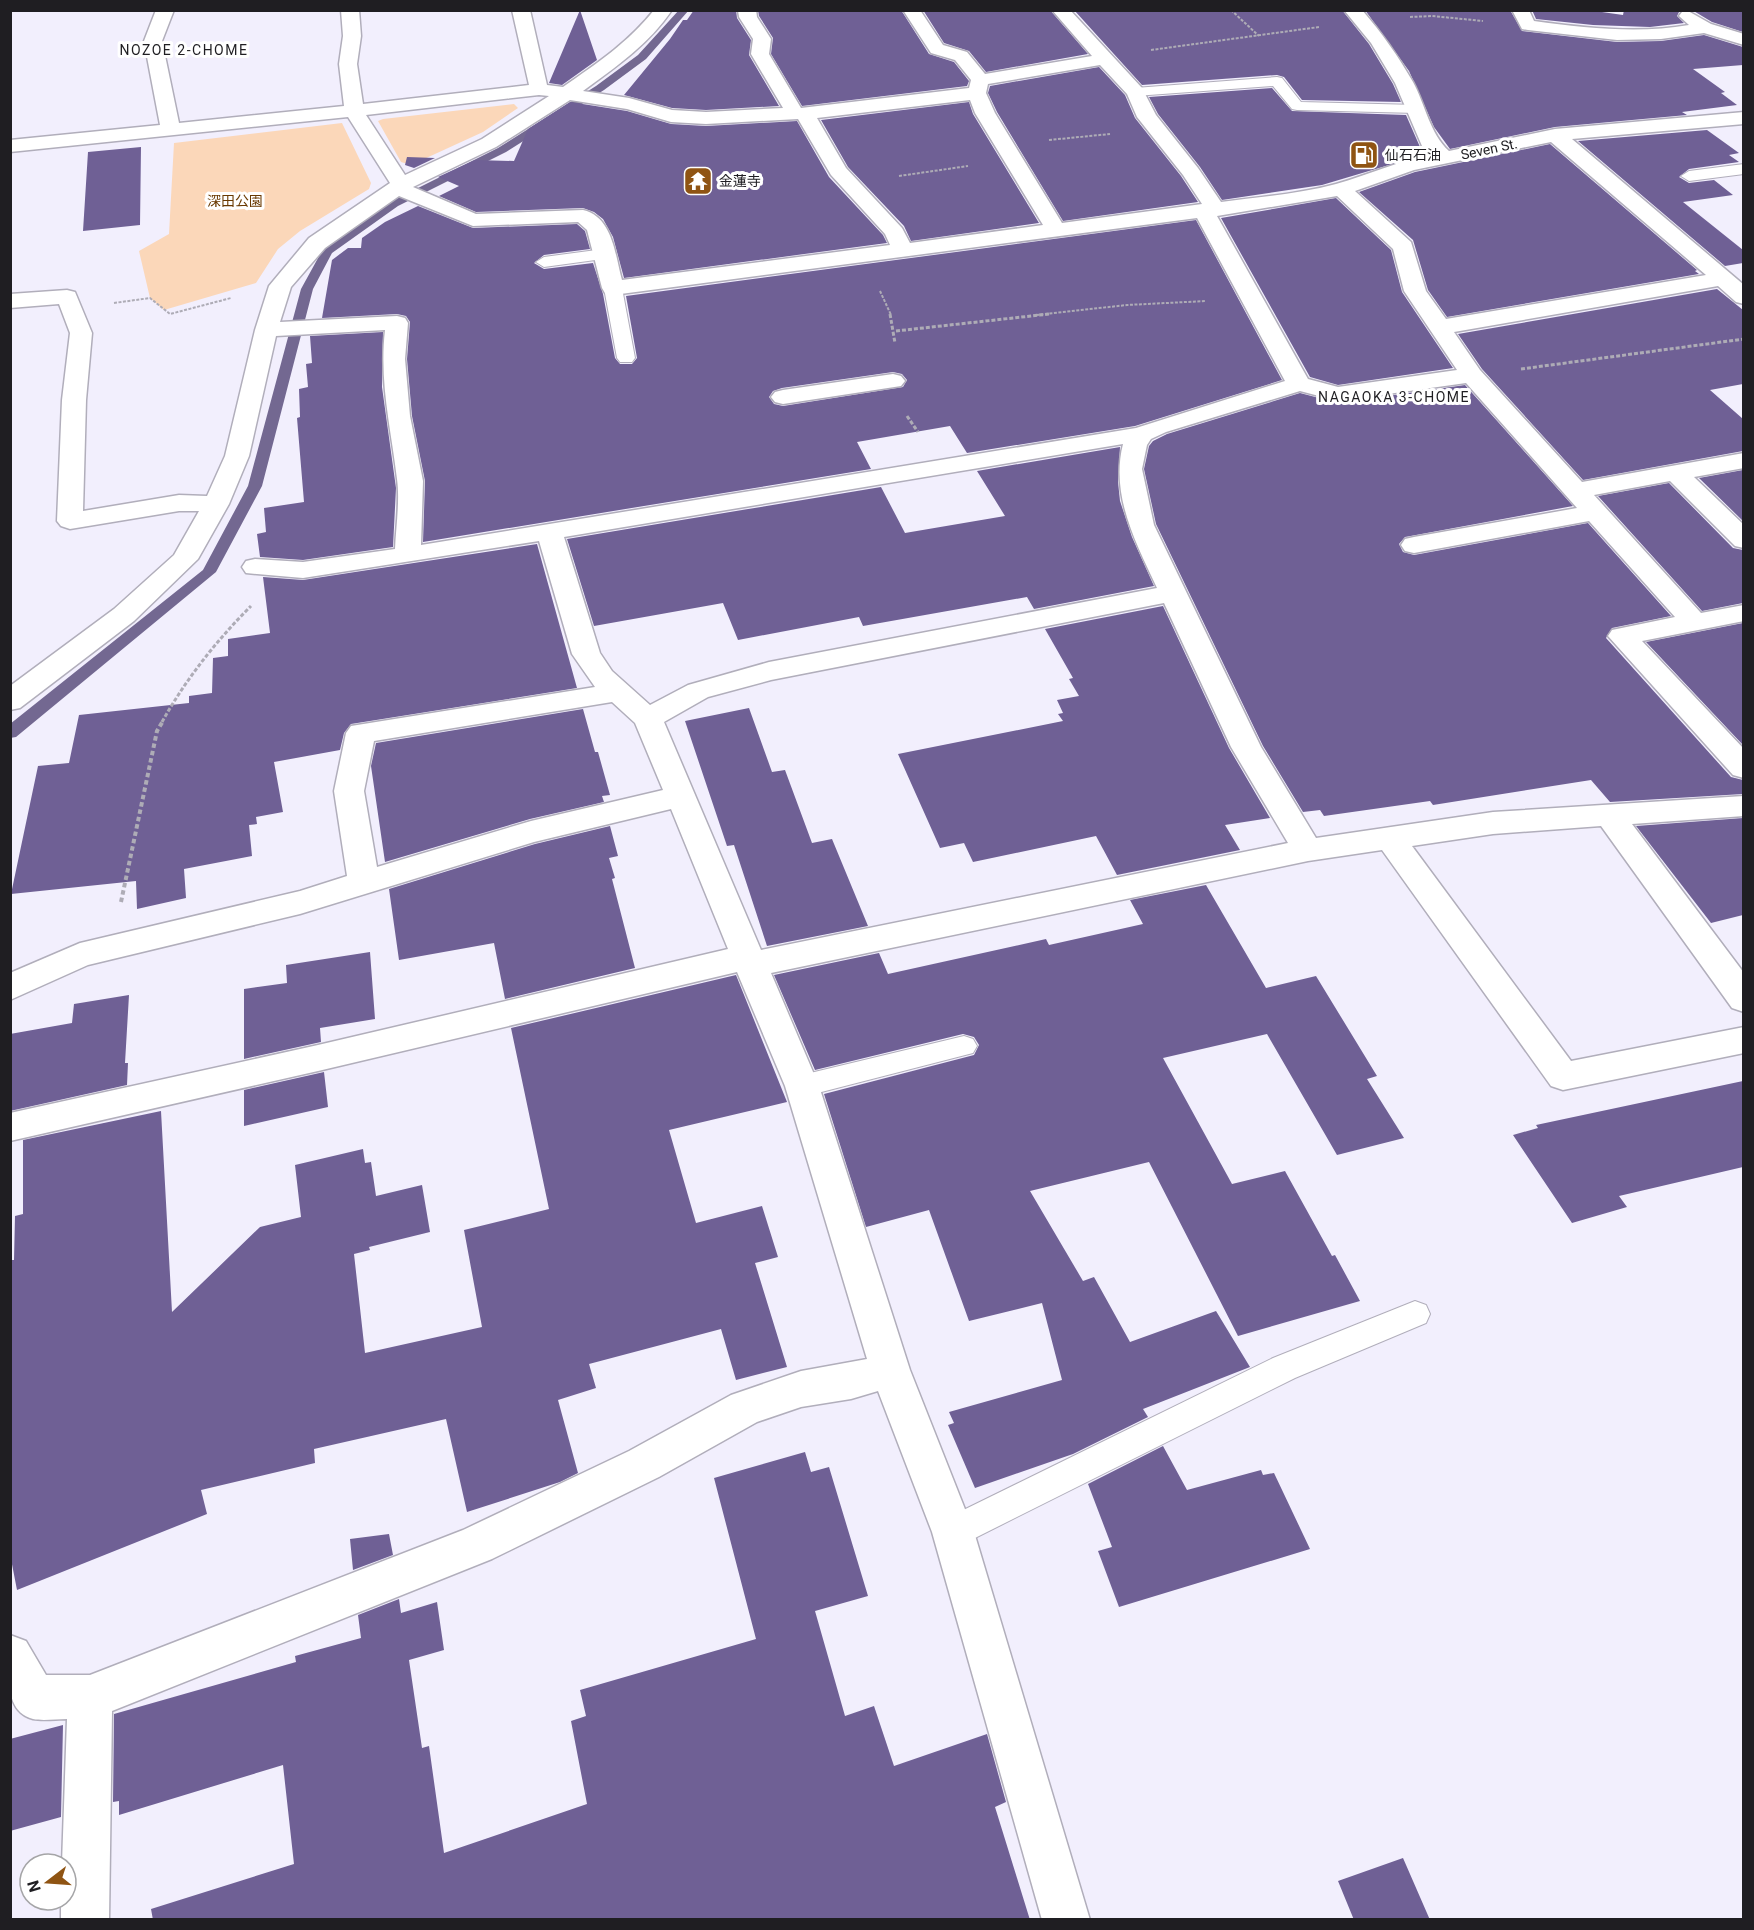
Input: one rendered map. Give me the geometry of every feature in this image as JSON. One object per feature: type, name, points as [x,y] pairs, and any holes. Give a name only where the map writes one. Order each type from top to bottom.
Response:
[{"type":"street","points":[[165,10],[153,41],[171,130]]},
{"type":"street","points":[[350,10],[352,36],[348,63],[354,111],[410,191],[473,220],[584,216],[597,227],[613,288]]},
{"type":"street","points":[[521,10],[538,89]]},
{"type":"street","points":[[10,701],[124,615],[185,559],[216,504],[237,456],[266,330],[280,286],[317,243],[572,95],[650,28],[664,10]]},
{"type":"street","points":[[747,10],[748,17],[762,39],[760,54],[838,171],[895,232],[902,249]]},
{"type":"street","points":[[911,10],[937,49],[961,57],[979,87],[985,113],[1056,230]]},
{"type":"street","points":[[1060,10],[1135,92],[1147,117],[1191,172],[1252,298],[1299,384]]},
{"type":"street","points":[[1681,10],[1705,28],[1743,40]]},
{"type":"street","points":[[1356,15],[1379,41],[1417,110],[1432,146],[1446,158]]},
{"type":"street","points":[[1524,18],[1596,35],[1676,34],[1705,28]]},
{"type":"street","points":[[10,146],[354,111],[538,89],[629,104],[671,116],[706,118],[799,113],[979,87],[1104,58]]},
{"type":"street","name":"Seven St.","points":[[613,288],[1210,211],[1341,189],[1409,165],[1555,135],[1743,118]]},
{"type":"street","points":[[1722,120],[1743,136]]},
{"type":"street","points":[[1555,135],[1743,297]]},
{"type":"street","points":[[1341,189],[1403,247],[1415,291],[1472,375],[1694,622]]},
{"type":"street","points":[[1441,327],[1722,279]]},
{"type":"street","points":[[10,301],[67,297],[81,333],[75,400],[70,521],[178,503],[216,504]]},
{"type":"street","points":[[266,330],[397,324],[393,359],[398,416],[410,481],[408,555]]},
{"type":"street","points":[[255,567],[303,570],[408,555],[1142,434],[1157,427],[1299,384],[1338,394],[1472,375]]},
{"type":"street","points":[[783,397],[893,381]]},
{"type":"street","points":[[1142,434],[1136,445],[1131,469],[1141,525],[1246,747],[1308,850]]},
{"type":"street","points":[[1577,491],[1743,460]]},
{"type":"street","points":[[1676,473],[1743,540]]},
{"type":"street","points":[[1414,545],[1597,512]]},
{"type":"street","points":[[549,531],[586,654],[602,677],[648,719],[678,797],[802,1086],[890,1370],[953,1532],[1066,1920]]},
{"type":"street","points":[[648,719],[698,691],[769,671],[1173,593]]},
{"type":"street","points":[[1743,613],[1622,636],[1743,768]]},
{"type":"street","points":[[364,882],[349,791],[361,733],[619,692]]},
{"type":"street","points":[[10,988],[80,955],[300,902],[531,832],[678,797]]},
{"type":"street","points":[[10,1127],[749,961],[1308,850],[1493,823],[1743,806]]},
{"type":"street","points":[[1610,815],[1743,999]]},
{"type":"street","points":[[1390,839],[1563,1076],[1743,1040]]},
{"type":"street","points":[[10,1656],[34,1697],[90,1697],[477,1545],[644,1464],[745,1408],[801,1389],[851,1381],[890,1370]]},
{"type":"street","points":[[85,1920],[90,1697]]},
{"type":"lane","points":[[1135,92],[1277,81],[1297,106],[1417,110]]},
{"type":"lane","points":[[1689,176],[1743,169]]},
{"type":"lane","points":[[544,262],[604,255]]},
{"type":"lane","points":[[613,288],[626,358]]},
{"type":"lane","points":[[802,1086],[964,1046]]},
{"type":"lane","points":[[953,1532],[1284,1368],[1415,1314]]},
{"type":"path","points":[[1232,10],[1260,36]]},
{"type":"path","points":[[1104,58],[1260,36],[1356,15],[1524,18]]},
{"type":"path","points":[[849,183],[1009,151],[1157,130]]},
{"type":"path","points":[[72,307],[150,298],[170,314],[280,286]]},
{"type":"path","points":[[896,331],[1127,305],[1252,298]]},
{"type":"path","points":[[1472,375],[1743,339]]},
{"type":"path","points":[[111,947],[157,731],[180,690],[221,636],[256,601],[303,570]]},
{"type":"green space","points":[[514,104],[518,108],[483,132],[411,165],[401,162],[378,121],[383,119]]},
{"type":"green space","name":"深田公園","points":[[342,123],[371,183],[369,189],[300,231],[278,249],[256,283],[164,310],[150,298],[139,251],[169,234],[174,143]]},
{"type":"building","points":[[580,10],[597,60],[562,85],[549,83]]},
{"type":"building","points":[[694,10],[736,10],[737,18],[751,40],[749,55],[779,106],[706,110],[672,108],[624,95],[683,20],[687,20]]},
{"type":"building","points":[[758,10],[901,10],[929,54],[954,62],[969,81],[967,86],[802,106],[771,54],[773,38],[759,16]]},
{"type":"building","points":[[923,10],[1050,10],[1088,54],[986,72],[969,51],[944,43]]},
{"type":"building","points":[[1074,10],[1342,10],[1369,44],[1401,102],[1302,100],[1284,77],[1277,75],[1142,85]]},
{"type":"building","points":[[1365,10],[1510,10],[1522,31],[1617,42],[1661,41],[1704,35],[1743,47],[1743,65],[1693,69],[1725,92],[1721,93],[1737,105],[1682,112],[1687,115],[1555,127],[1450,149],[1434,127],[1409,71]]},
{"type":"building","points":[[1532,10],[1588,10],[1623,15],[1624,10],[1680,10],[1677,16],[1684,23],[1650,27],[1593,25],[1536,19]]},
{"type":"building","points":[[1692,10],[1743,10],[1743,32],[1712,22]]},
{"type":"building","points":[[1099,67],[1125,95],[1135,118],[1181,176],[1198,202],[1063,221],[997,112],[988,93],[990,86]]},
{"type":"building","points":[[1272,88],[1292,111],[1406,115],[1420,147],[1426,154],[1322,185],[1222,200],[1200,167],[1158,114],[1149,97]]},
{"type":"building","points":[[570,102],[627,111],[671,124],[706,126],[797,121],[829,177],[883,235],[887,243],[624,278],[613,237],[603,219],[594,212],[583,208],[476,212],[439,196],[459,186],[438,177],[475,160],[514,161],[528,129]]},
{"type":"building","points":[[969,102],[973,114],[1039,223],[911,241],[904,226],[848,167],[821,120]]},
{"type":"building","points":[[1707,130],[1739,153],[1729,155],[1739,162],[1689,169],[1679,177],[1689,183],[1714,180],[1733,195],[1683,202],[1743,250],[1743,263],[1725,266],[1578,141]]},
{"type":"building","points":[[1550,144],[1699,274],[1447,317],[1428,290],[1413,240],[1359,192],[1415,172]]},
{"type":"building","points":[[141,147],[140,225],[83,231],[88,152]]},
{"type":"building","points":[[407,157],[435,158],[414,168],[405,165]]},
{"type":"building","points":[[1336,198],[1391,250],[1402,292],[1453,368],[1338,385],[1310,377],[1221,218]]},
{"type":"building","points":[[418,206],[473,228],[577,224],[585,231],[590,249],[544,255],[534,263],[544,269],[593,263],[603,294],[615,358],[620,364],[632,364],[637,358],[626,296],[1196,220],[1282,380],[1135,426],[967,453],[950,426],[857,442],[871,469],[423,542],[425,481],[412,416],[407,359],[410,322],[406,316],[397,314],[322,318],[332,260],[348,248],[361,248],[362,238],[385,222]],"holes":[[[893,372],[902,374],[907,380],[903,387],[783,406],[774,404],[769,397],[773,391],[782,388]]]},
{"type":"building","points":[[1717,289],[1743,310],[1743,384],[1710,390],[1743,419],[1743,451],[1583,480],[1482,369],[1458,334]]},
{"type":"building","points":[[383,332],[382,387],[396,488],[393,547],[303,560],[260,557],[257,534],[266,532],[264,508],[304,502],[297,418],[300,417],[299,389],[308,387],[306,364],[312,363],[310,336]]},
{"type":"building","points":[[1465,385],[1573,506],[1405,537],[1399,544],[1403,552],[1414,555],[1588,523],[1671,616],[1612,628],[1606,638],[1731,777],[1743,780],[1743,794],[1610,802],[1591,780],[1433,805],[1430,801],[1324,816],[1320,810],[1303,812],[1263,746],[1156,524],[1144,469],[1149,446],[1153,441],[1167,434],[1300,393],[1338,403]]},
{"type":"building","points":[[1120,447],[1118,482],[1120,501],[1132,537],[1154,586],[1034,609],[1027,597],[863,626],[859,617],[738,640],[723,603],[594,626],[567,539],[881,487],[905,533],[1005,516],[977,471]]},
{"type":"building","points":[[1743,470],[1743,521],[1699,478]]},
{"type":"building","points":[[1669,483],[1733,548],[1743,550],[1743,603],[1702,611],[1598,496]]},
{"type":"building","points":[[537,544],[577,688],[351,724],[344,733],[340,750],[274,762],[283,812],[256,817],[257,824],[249,825],[252,856],[184,869],[186,898],[137,909],[136,881],[11,894],[38,766],[69,763],[79,715],[189,703],[189,696],[212,693],[213,658],[228,656],[228,639],[270,633],[263,577],[303,580]]},
{"type":"building","points":[[1163,606],[1229,748],[1270,818],[1225,825],[1240,850],[1117,875],[1096,836],[973,862],[964,843],[940,848],[898,754],[1063,721],[1058,714],[1063,713],[1057,700],[1079,696],[1069,679],[1073,678],[1045,629]]},
{"type":"building","points":[[1743,623],[1743,745],[1646,642]]},
{"type":"building","points":[[749,708],[772,772],[785,770],[812,843],[832,839],[868,926],[767,946],[734,845],[727,846],[685,721]]},
{"type":"building","points":[[583,709],[610,795],[602,796],[604,802],[530,819],[385,862],[371,766],[376,743]]},
{"type":"building","points":[[1743,818],[1743,915],[1711,923],[1636,826]]},
{"type":"building","points":[[610,826],[618,856],[609,858],[615,878],[612,879],[635,968],[505,999],[494,943],[399,960],[389,889],[535,844]]},
{"type":"building","points":[[1206,885],[1266,988],[1316,976],[1377,1076],[1367,1079],[1404,1138],[1337,1155],[1267,1034],[1163,1058],[1232,1184],[1285,1171],[1360,1301],[1238,1336],[1149,1162],[1030,1191],[1083,1281],[1094,1277],[1130,1342],[1216,1311],[1250,1367],[1143,1409],[1148,1417],[1073,1454],[975,1488],[948,1425],[954,1423],[949,1412],[1062,1380],[1042,1303],[969,1321],[929,1210],[866,1227],[824,1094],[974,1055],[979,1045],[974,1037],[963,1034],[815,1070],[774,975],[879,953],[888,974],[1046,939],[1049,945],[1143,924],[1130,900]]},
{"type":"building","points":[[370,952],[375,1019],[320,1028],[321,1042],[244,1059],[244,989],[287,983],[286,965]]},
{"type":"building","points":[[736,975],[787,1102],[669,1130],[696,1223],[762,1206],[778,1257],[755,1263],[787,1367],[736,1380],[721,1329],[589,1364],[596,1388],[558,1400],[578,1473],[560,1482],[467,1512],[446,1419],[314,1449],[315,1463],[201,1490],[207,1514],[17,1590],[10,1554],[10,1260],[14,1260],[15,1216],[23,1214],[23,1140],[161,1111],[172,1312],[260,1227],[301,1217],[295,1165],[363,1149],[365,1163],[371,1162],[376,1196],[422,1185],[430,1232],[369,1247],[370,1250],[354,1254],[365,1353],[482,1327],[464,1230],[549,1209],[511,1028]]},
{"type":"building","points":[[129,995],[125,1063],[128,1063],[127,1085],[10,1111],[10,1034],[72,1023],[74,1004]]},
{"type":"building","points":[[324,1072],[328,1107],[244,1126],[244,1090]]},
{"type":"building","points":[[1743,1081],[1743,1167],[1619,1196],[1627,1207],[1572,1223],[1513,1135],[1538,1128],[1536,1125]]},
{"type":"building","points":[[1163,1446],[1187,1490],[1261,1470],[1263,1475],[1274,1473],[1310,1549],[1119,1607],[1098,1551],[1112,1547],[1088,1484]]},
{"type":"building","points":[[805,1452],[811,1472],[829,1467],[868,1596],[815,1611],[845,1716],[874,1706],[894,1766],[987,1734],[1006,1802],[995,1807],[1030,1920],[153,1920],[151,1909],[294,1864],[283,1765],[119,1815],[119,1801],[113,1802],[114,1714],[296,1662],[295,1656],[361,1638],[358,1615],[399,1599],[401,1613],[437,1602],[444,1650],[409,1660],[422,1748],[429,1746],[444,1853],[587,1804],[571,1721],[586,1716],[580,1690],[756,1639],[714,1478]]},
{"type":"building","points":[[389,1534],[393,1555],[353,1570],[350,1539]]},
{"type":"building","points":[[63,1725],[61,1817],[10,1831],[10,1739]]},
{"type":"building","points":[[1403,1858],[1430,1920],[1354,1920],[1338,1881]]},
{"type":"waterway","points":[[10,733],[209,572],[255,486],[307,289],[327,251],[394,204],[502,150],[600,88],[642,57],[685,10]]},
{"type":"place","name":"仙石石油","points":[[1364,155]]},
{"type":"place","name":"金蓮寺","points":[[698,181]]},
{"type":"district","name":"NOZOE 2-CHOME","points":[[184,50]]},
{"type":"district","name":"NAGAOKA 3-CHOME","points":[[1394,397]]}]
